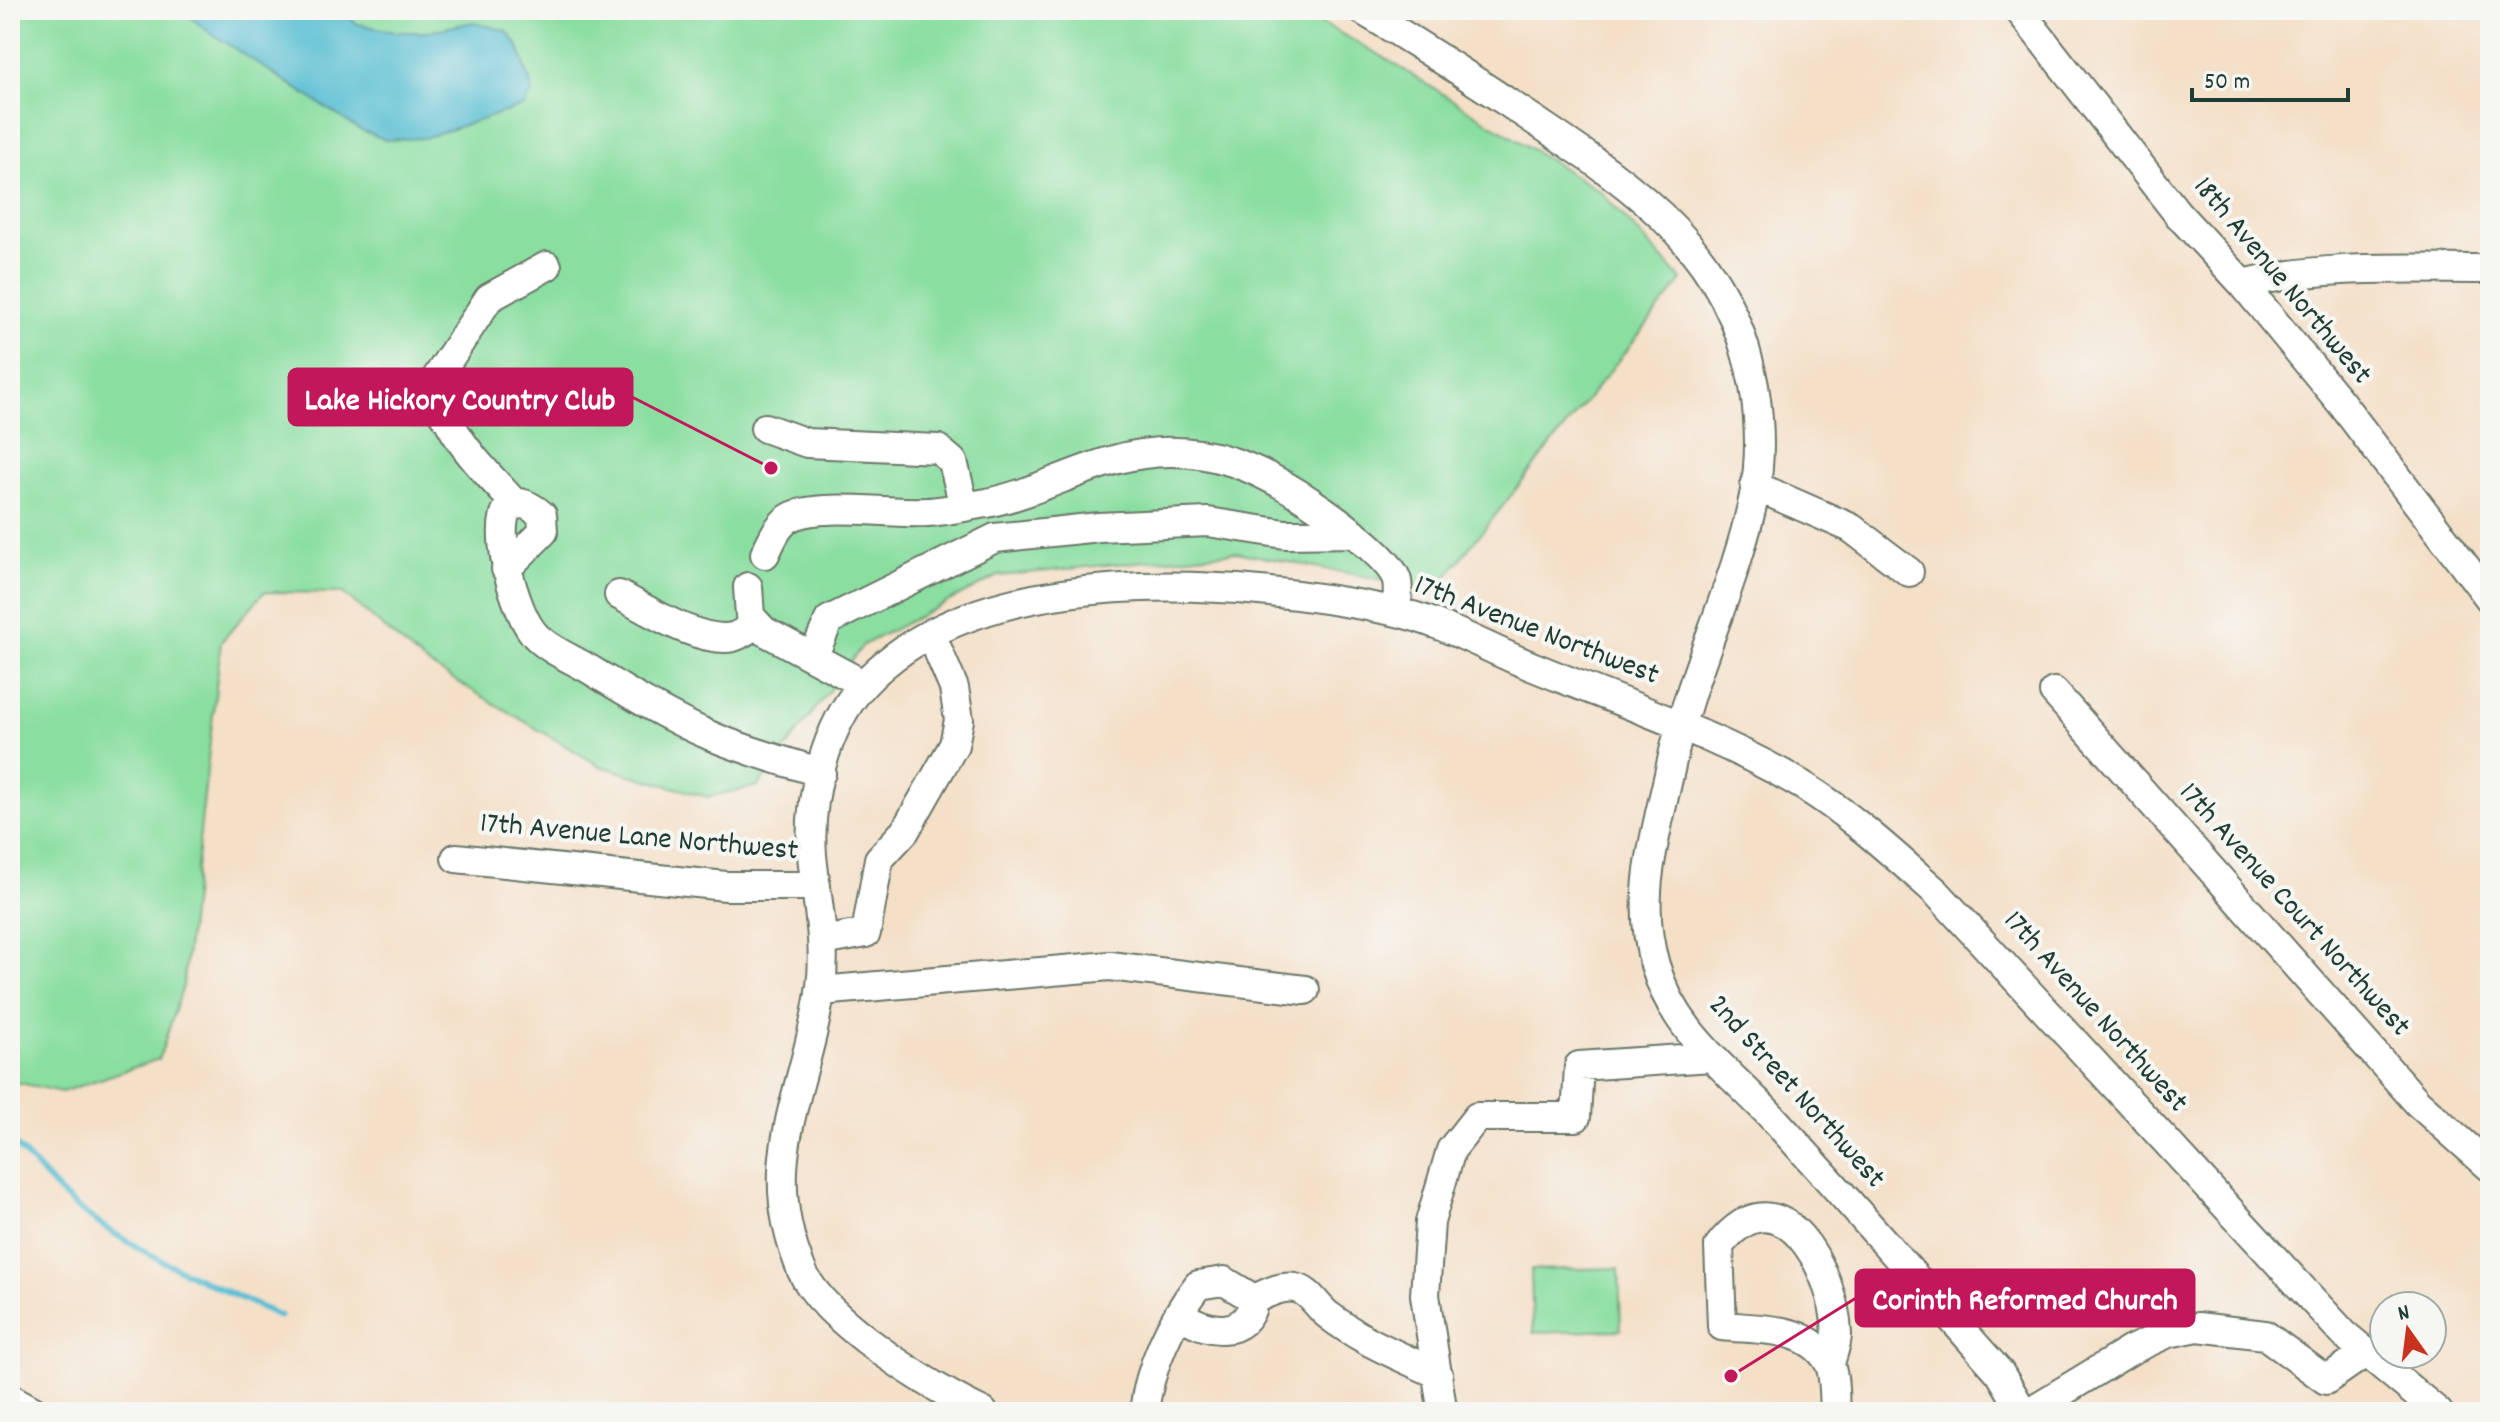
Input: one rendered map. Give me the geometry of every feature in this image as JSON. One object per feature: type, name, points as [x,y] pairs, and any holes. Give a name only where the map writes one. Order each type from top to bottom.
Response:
[{"type":"street","name":"2nd Street Northwest","points":[[1362,10],[1456,65],[1583,150],[1637,192],[1695,249],[1726,301],[1751,370],[1759,426],[1755,486],[1725,596],[1679,724],[1652,841],[1646,920],[1654,963],[1671,1004],[1695,1041],[1770,1115],[2000,1373],[2023,1412]]},
{"type":"street","name":"18th Avenue Northwest","points":[[2019,10],[2178,214],[2243,284],[2342,404],[2490,599]]},
{"type":"street","points":[[516,505],[458,442],[450,421],[437,407],[432,385],[489,298],[547,266]]},
{"type":"street","points":[[2243,284],[2290,273],[2337,268],[2490,269]]},
{"type":"street","points":[[765,428],[807,443],[938,449],[953,462],[964,506]]},
{"type":"street","points":[[765,554],[783,523],[802,513],[928,512],[1042,486],[1112,461],[1150,452],[1204,454],[1236,461],[1290,486],[1354,533],[1393,571],[1398,587],[1396,611]]},
{"type":"street","points":[[1042,486],[1051,532]]},
{"type":"street","points":[[1755,486],[1851,528],[1909,572]]},
{"type":"street","points":[[506,569],[543,532],[542,515],[530,505],[516,505],[502,518],[500,533],[506,569],[519,615],[537,638],[629,693],[711,736],[821,773]]},
{"type":"street","points":[[813,657],[829,620],[995,538],[1208,522],[1285,534],[1354,533]]},
{"type":"street","points":[[748,587],[746,606],[756,624],[863,684]]},
{"type":"street","name":"17th Avenue Northwest","points":[[983,1412],[951,1397],[837,1316],[805,1278],[787,1233],[780,1175],[820,991],[823,941],[812,835],[821,773],[834,727],[863,684],[931,634],[969,615],[1007,605],[1132,587],[1211,587],[1396,611],[1459,632],[1520,661],[1679,724],[1805,787],[1874,836],[1936,892],[2365,1353],[2438,1412]]},
{"type":"street","points":[[619,595],[686,629],[709,635],[733,637],[756,624]]},
{"type":"street","points":[[823,941],[866,933],[879,859],[905,831],[954,745],[959,720],[954,688],[931,634]]},
{"type":"street","name":"17th Avenue Court Northwest","points":[[2054,692],[2418,1103],[2490,1167]]},
{"type":"street","name":"17th Avenue Lane Northwest","points":[[456,858],[726,886],[816,886]]},
{"type":"street","points":[[820,991],[1110,966],[1305,990]]},
{"type":"street","points":[[1438,1412],[1442,1408],[1425,1295],[1430,1222],[1451,1150],[1477,1117],[1576,1117],[1579,1066],[1712,1057]]},
{"type":"street","points":[[1830,1364],[1812,1342],[1786,1332],[1722,1326],[1719,1246],[1734,1227],[1757,1216],[1787,1223],[1808,1245],[1826,1279],[1834,1307],[1837,1337],[1830,1364],[1835,1412]]},
{"type":"street","points":[[1144,1412],[1147,1389],[1179,1313],[1198,1285],[1224,1281],[1243,1289],[1254,1299]]},
{"type":"street","points":[[1254,1299],[1274,1290],[1296,1287],[1308,1294],[1326,1314],[1364,1339],[1438,1374]]},
{"type":"street","points":[[1179,1313],[1197,1326],[1213,1330],[1241,1326],[1252,1314],[1254,1299]]},
{"type":"street","points":[[2029,1412],[2131,1350],[2168,1333],[2198,1327],[2265,1335],[2326,1380],[2365,1353]]},
{"type":"street","points":[[10,1398],[35,1412]]},
{"type":"green space","points":[[10,10],[1298,10],[1380,55],[1601,192],[1682,280],[1436,590],[1236,552],[998,576],[863,645],[758,786],[707,797],[600,766],[424,662],[343,593],[264,592],[221,642],[183,986],[159,1059],[62,1092],[10,1081]]},
{"type":"green space","points":[[1619,1268],[1621,1330],[1533,1333],[1531,1270]]},
{"type":"water","points":[[182,10],[337,10],[358,24],[396,32],[426,32],[473,22],[507,31],[519,47],[533,91],[524,106],[424,138],[386,140],[359,129],[209,32]]},
{"type":"waterway","points":[[10,1140],[63,1196],[107,1229],[179,1269],[280,1316]]},
{"type":"place","name":"Lake Hickory Country Club","points":[[771,468]]},
{"type":"place","name":"Corinth Reformed Church","points":[[1731,1376]]}]
